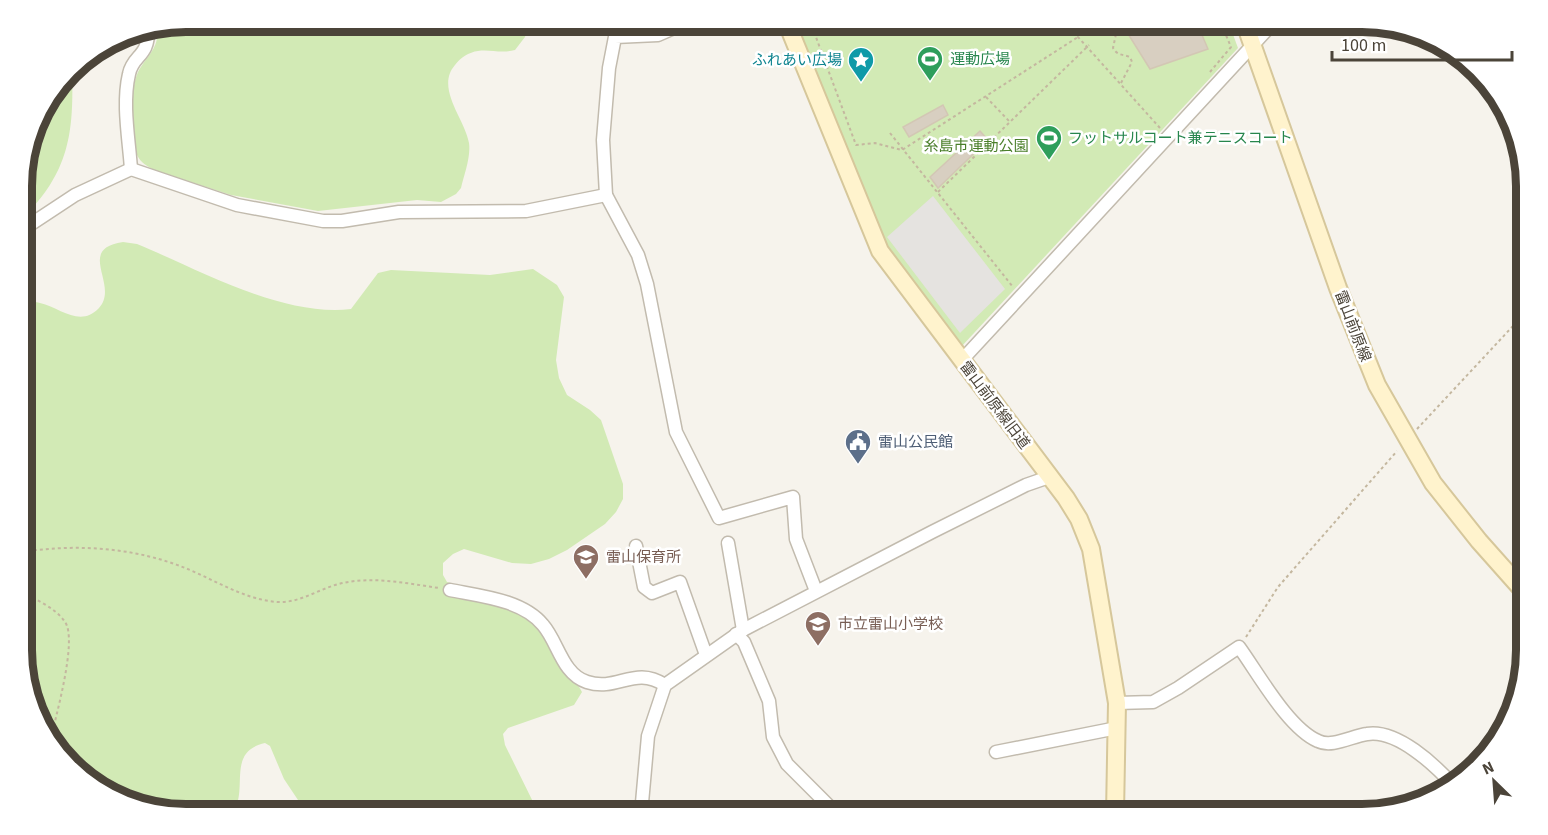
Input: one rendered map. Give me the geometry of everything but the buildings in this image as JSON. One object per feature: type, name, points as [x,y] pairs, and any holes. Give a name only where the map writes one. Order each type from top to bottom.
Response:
[{"type":"street","points":[[667,31],[658,35],[615,37],[609,68],[603,140],[606,195],[638,255],[647,284],[675,432],[719,518],[793,497],[796,539],[816,591]]},
{"type":"street","name":"雷山前原線旧道","points":[[790,31],[822,103],[880,251],[1079,519],[1091,549],[1117,703],[1115,803]]},
{"type":"street","name":"雷山前原線","points":[[1248,31],[1365,359],[1407,440],[1446,501],[1516,583]]},
{"type":"street","points":[[962,360],[1266,31]]},
{"type":"street","points":[[131,169],[126,99],[129,72],[145,51],[147,37]]},
{"type":"street","points":[[32,223],[75,195],[131,169],[237,205],[323,220],[342,221],[399,212],[526,211],[606,195]]},
{"type":"street","points":[[642,804],[648,736],[665,686],[740,632],[816,591],[1026,486],[1049,477]]},
{"type":"street","points":[[728,543],[740,632],[770,701],[773,737],[787,764],[826,803]]},
{"type":"street","points":[[636,546],[644,587],[652,593],[680,582],[706,655]]},
{"type":"street","points":[[450,590],[497,600],[525,611],[543,624],[567,667],[585,682],[604,685],[644,676],[665,686]]},
{"type":"street","points":[[1117,703],[1153,702],[1239,647],[1290,718],[1319,742],[1332,743],[1372,733],[1388,735],[1430,762],[1446,778]]},
{"type":"street","points":[[996,752],[1117,728]]},
{"type":"path","points":[[814,31],[856,145],[875,143],[902,150],[1088,31]]},
{"type":"path","points":[[832,31],[835,36]]},
{"type":"path","points":[[1074,31],[1089,45],[1161,130]]},
{"type":"path","points":[[1113,31],[1116,34],[1113,48],[1119,55],[1130,57],[1132,62],[1121,83]]},
{"type":"path","points":[[1208,75],[1231,48],[1224,31]]},
{"type":"path","points":[[938,192],[1089,45]]},
{"type":"path","points":[[986,97],[1010,122]]},
{"type":"path","points":[[890,133],[1015,290]]},
{"type":"path","points":[[1239,647],[1278,587],[1407,440],[1516,323]]},
{"type":"path","points":[[32,550],[48,548],[105,549],[136,553],[178,565],[259,599],[281,602],[310,596],[334,585],[361,580],[450,590]]},
{"type":"path","points":[[32,598],[59,615],[67,623],[69,636],[65,675],[53,727]]},
{"type":"green space","points":[[186,31],[527,31],[515,50],[471,53],[459,60],[450,74],[448,84],[453,104],[469,143],[468,160],[461,188],[456,194],[441,202],[417,200],[318,211],[231,195],[154,170],[144,164],[134,147],[132,137],[133,90],[138,72],[155,46],[157,34]]},
{"type":"green space","name":"糸島市運動公園","points":[[794,31],[1232,31],[1238,48],[962,346],[883,248]]},
{"type":"green space","points":[[72,82],[72,112],[66,150],[50,185],[32,208],[34,156],[43,127],[52,109]]},
{"type":"green space","points":[[123,242],[137,244],[214,278],[270,299],[325,310],[351,309],[378,273],[391,270],[490,275],[533,269],[557,285],[564,297],[556,360],[559,378],[567,395],[601,420],[623,484],[623,499],[616,512],[605,524],[567,550],[549,559],[531,564],[512,563],[464,549],[453,554],[443,563],[443,575],[447,582],[495,601],[521,615],[538,628],[561,668],[582,692],[574,705],[508,728],[503,734],[505,745],[534,804],[300,804],[284,779],[270,746],[265,743],[253,748],[242,763],[237,804],[166,802],[118,788],[84,765],[70,751],[47,717],[33,669],[32,302],[48,305],[78,317],[92,314],[104,299],[105,289],[100,260],[102,252],[109,246]]},
{"type":"shaded area","points":[[933,196],[1005,289],[960,333],[887,237]]},
{"type":"place","name":"運動広場","points":[[930,82]]},
{"type":"place","name":"ふれあい広場","points":[[861,83]]},
{"type":"place","name":"フットサルコート兼テニスコート","points":[[1049,161]]},
{"type":"place","name":"雷山公民館","points":[[858,465]]},
{"type":"place","name":"雷山保育所","points":[[586,580]]},
{"type":"place","name":"市立雷山小学校","points":[[818,647]]}]
